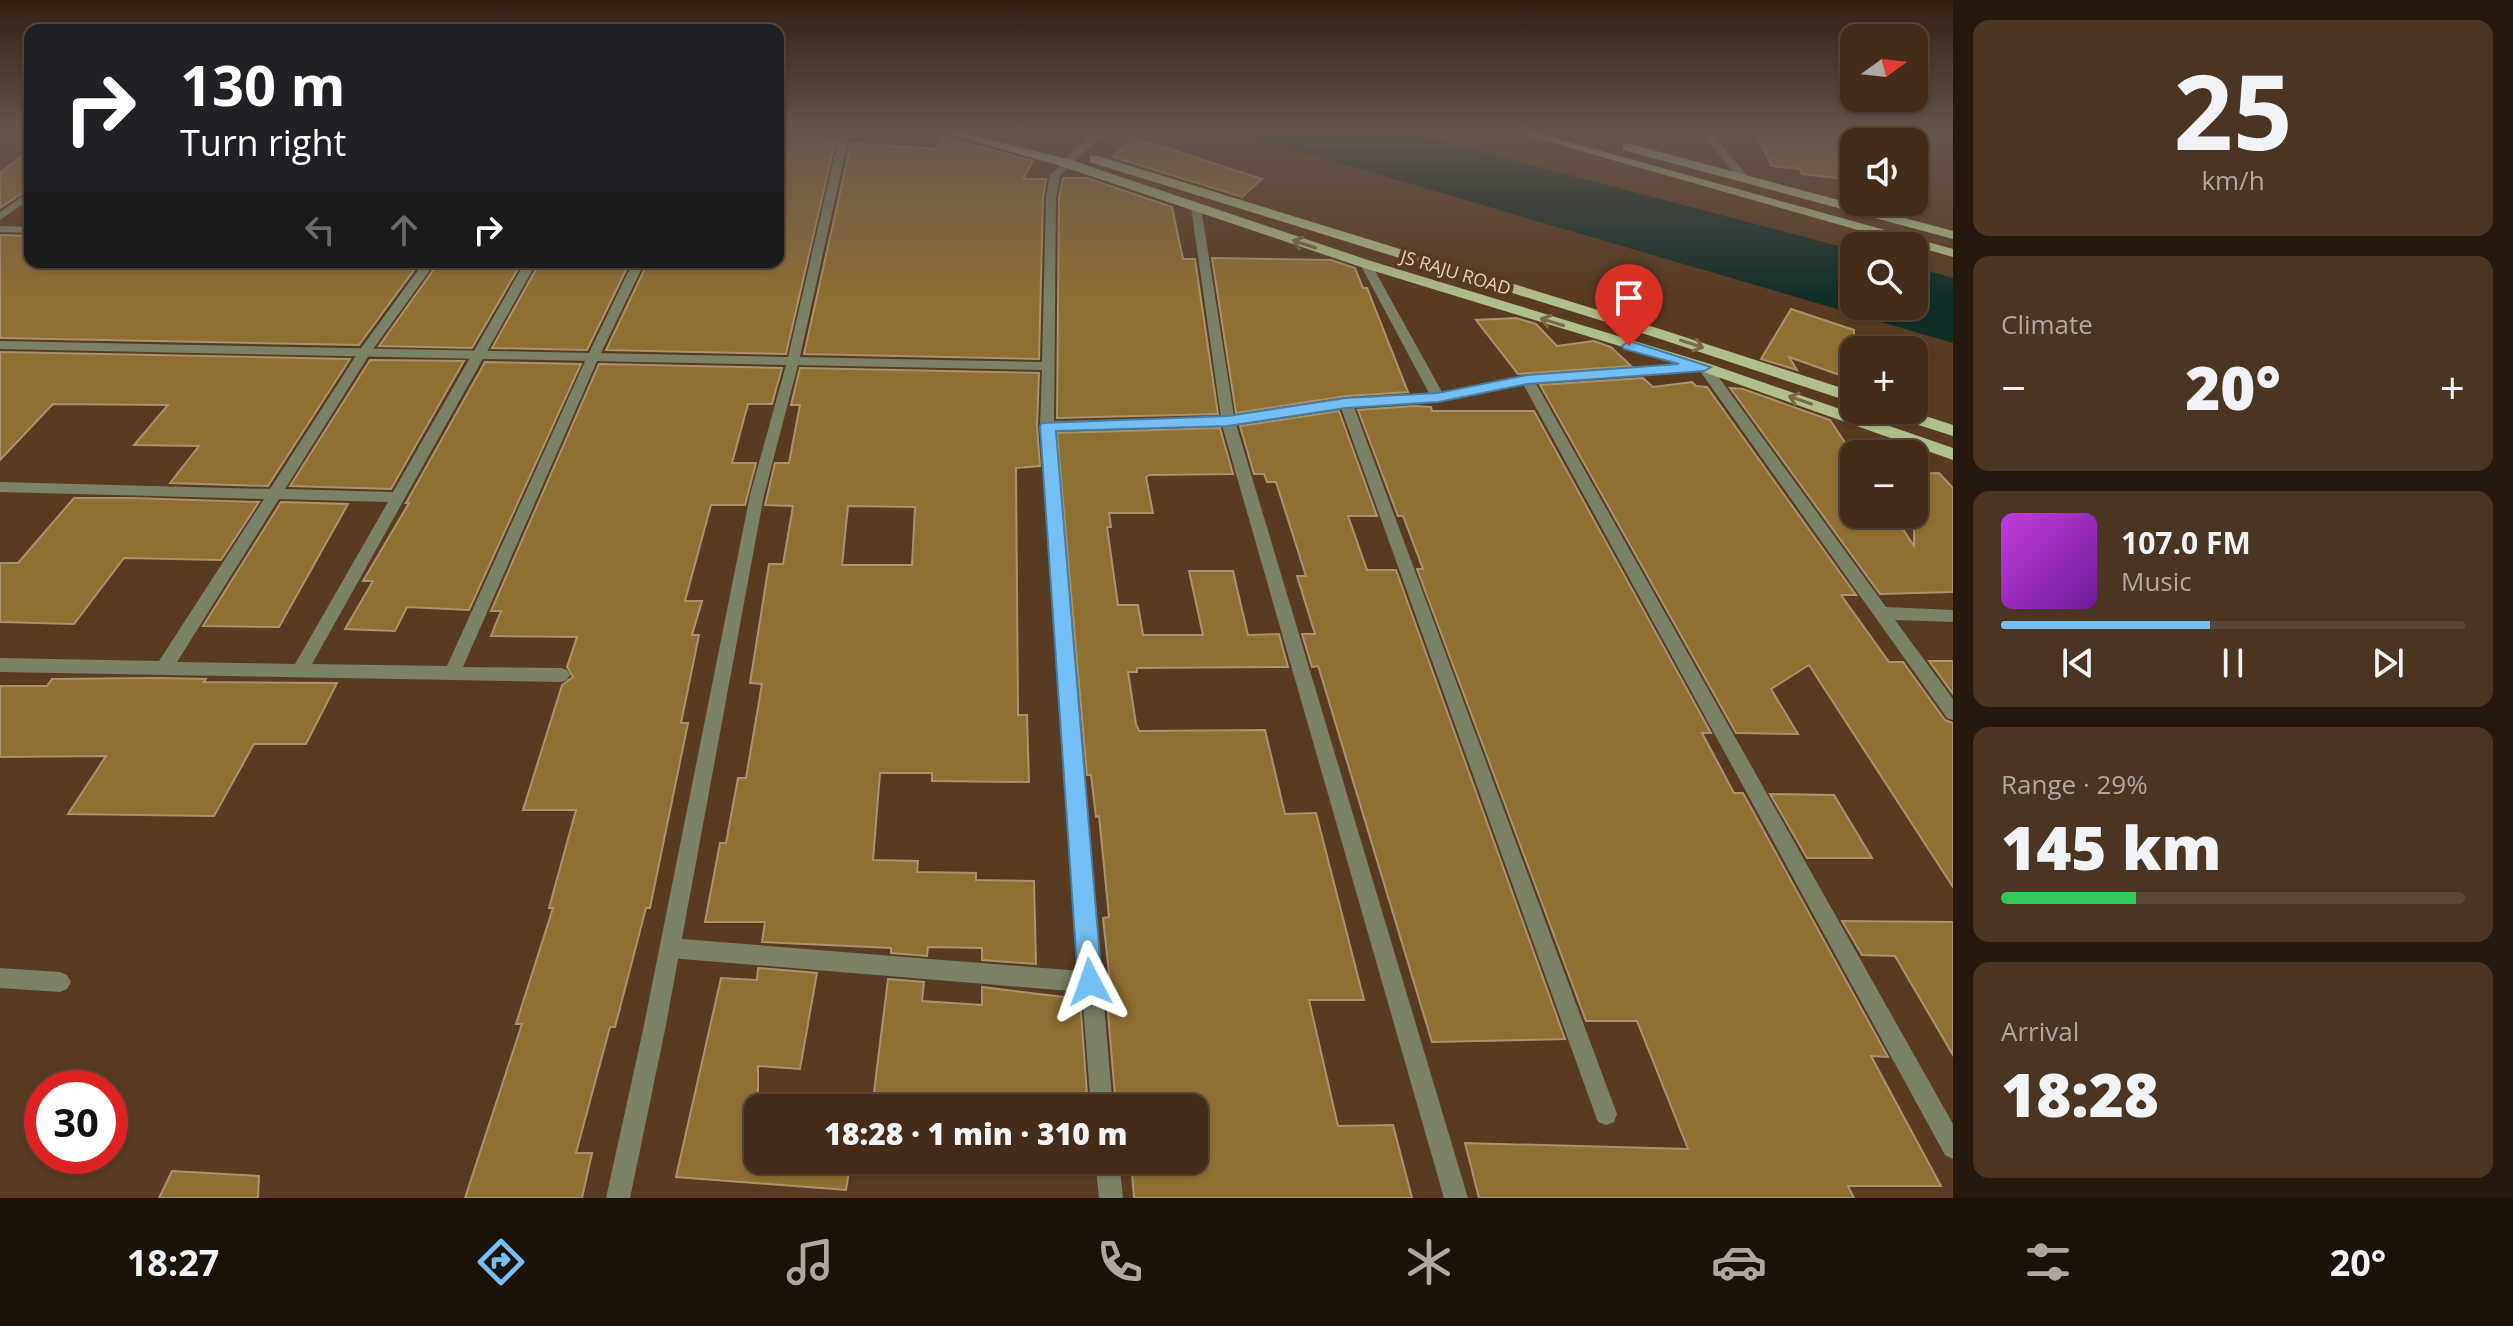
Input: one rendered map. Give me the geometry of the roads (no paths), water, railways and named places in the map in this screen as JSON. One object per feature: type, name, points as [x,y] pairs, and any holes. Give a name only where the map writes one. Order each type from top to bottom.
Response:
[{"type":"main road","name":"JS RAJU ROAD","points":[[1147,188],[1366,264],[1704,367],[1953,454]]},
{"type":"main road","name":"JS RAJU ROAD","points":[[1171,188],[1657,333],[1840,393]]},
{"type":"main road","points":[[1720,188],[1953,253]]},
{"type":"main road","points":[[1780,188],[1953,235]]},
{"type":"main road","points":[[1928,423],[1953,431]]},
{"type":"street","points":[[618,1198],[670,948],[757,495],[793,361],[832,188]]},
{"type":"street","points":[[1053,188],[1047,426],[1101,1094]]},
{"type":"street","points":[[0,217],[24,199]]},
{"type":"street","points":[[1196,207],[1228,421],[1456,1198]]},
{"type":"street","points":[[0,229],[24,230]]},
{"type":"street","points":[[1366,264],[1438,397]]},
{"type":"street","points":[[164,668],[365,351],[426,268]]},
{"type":"street","points":[[299,671],[528,268]]},
{"type":"street","points":[[452,673],[592,359],[636,268]]},
{"type":"street","points":[[0,345],[1049,366]]},
{"type":"street","points":[[1047,426],[1228,421],[1346,403],[1438,397],[1527,379],[1704,367],[1953,713]]},
{"type":"street","points":[[1527,379],[1953,1147]]},
{"type":"street","points":[[1346,403],[1606,1114]]},
{"type":"street","points":[[0,487],[398,497]]},
{"type":"street","points":[[1882,613],[1953,616]]},
{"type":"street","points":[[0,665],[561,675]]},
{"type":"street","points":[[670,948],[1090,982]]},
{"type":"street","points":[[0,978],[60,982]]},
{"type":"street","points":[[1108,1174],[1111,1198]]},
{"type":"water","points":[[1424,188],[1618,188],[1840,246],[1840,310]]},
{"type":"water","points":[[1928,271],[1953,278],[1953,343],[1875,320],[1928,320]]}]
